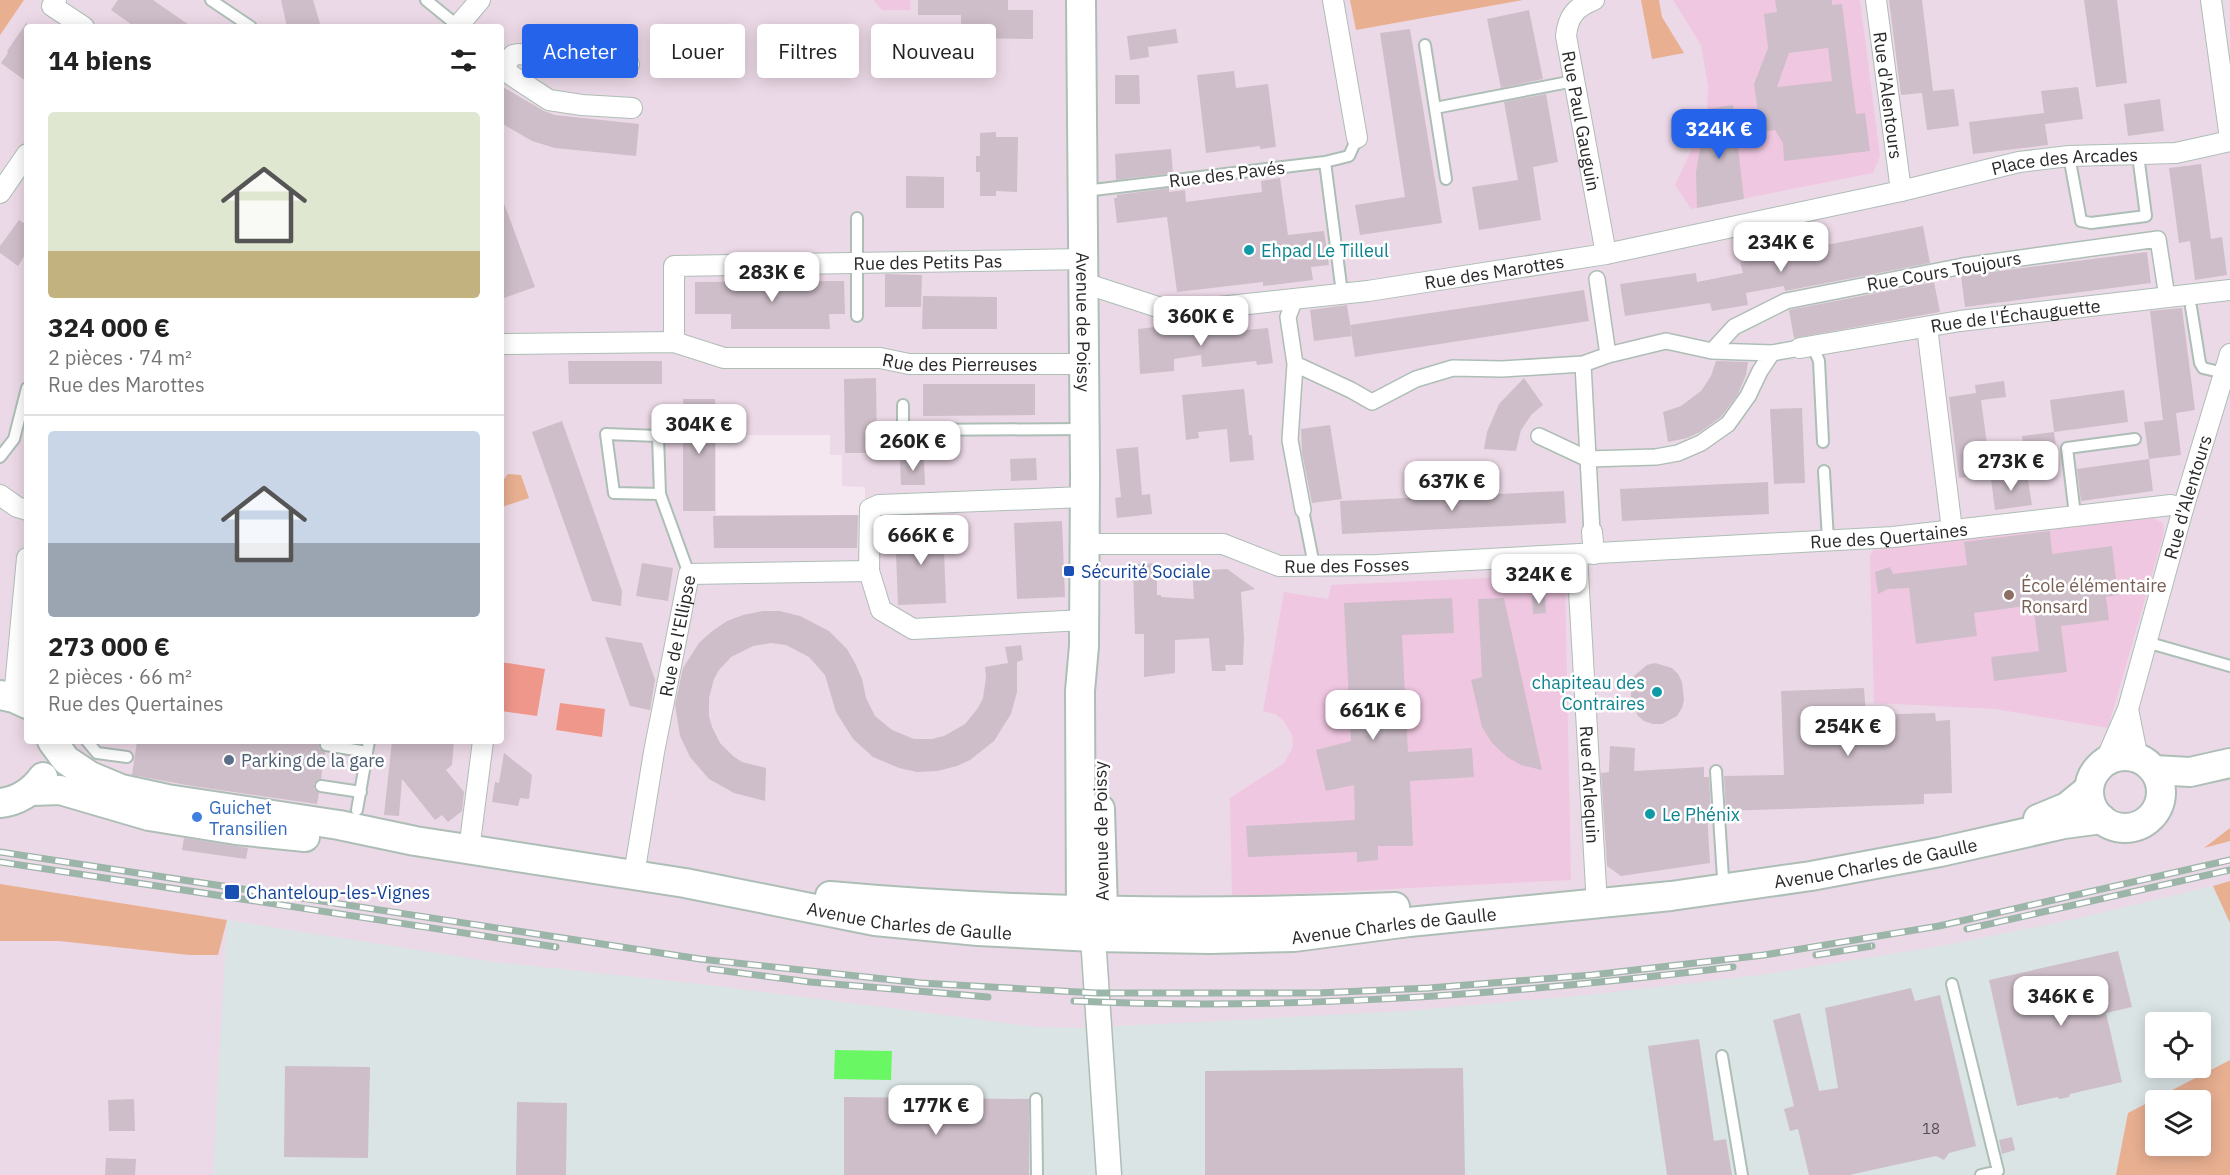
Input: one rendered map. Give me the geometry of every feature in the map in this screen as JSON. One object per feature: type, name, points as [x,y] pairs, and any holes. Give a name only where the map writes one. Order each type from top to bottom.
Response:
[{"type":"main road","name":"Avenue de Poissy","points":[[1082,0],[1084,633],[1080,691],[1081,858],[1092,925]]},
{"type":"main road","name":"Avenue de Poissy","points":[[1084,633],[1099,750],[1102,880],[1092,925]]},
{"type":"main road","points":[[0,803],[15,800],[31,791],[43,777],[48,766],[51,744]]},
{"type":"main road","name":"Avenue Charles de Gaulle","points":[[53,744],[66,760],[90,776],[136,793],[354,827],[415,841],[685,883],[857,918],[978,931],[1092,925],[1161,910],[1271,912],[1596,899],[1877,853],[2029,821],[2060,811],[2090,789]]},
{"type":"main road","points":[[2146,765],[2161,787],[2160,801],[2153,815],[2136,827],[2116,827],[2102,819],[2092,806],[2090,789],[2094,774],[2105,762],[2121,757],[2146,765],[2190,772],[2230,762]]},
{"type":"main road","points":[[2160,801],[2190,787],[2230,774]]},
{"type":"main road","name":"Avenue Charles de Gaulle","points":[[31,791],[60,790],[149,816],[236,830],[294,837],[415,841]]},
{"type":"main road","name":"Avenue Charles de Gaulle","points":[[685,883],[908,903],[1042,908],[1092,925],[1210,939],[1294,937],[1596,899],[1811,876],[1940,852],[2064,824],[2102,819]]},
{"type":"main road","points":[[1042,908],[1067,888],[1081,858]]},
{"type":"main road","points":[[1102,880],[1124,895],[1161,910]]},
{"type":"street","points":[[460,24],[480,0]]},
{"type":"street","points":[[1333,0],[1357,138]]},
{"type":"street","name":"Rue Paul Gauguin","points":[[1594,0],[1577,9],[1567,25],[1566,36],[1606,254]]},
{"type":"street","name":"Rue d'Alentours","points":[[1875,0],[1901,191]]},
{"type":"street","points":[[2211,0],[2230,140]]},
{"type":"street","points":[[51,2],[80,24]]},
{"type":"street","points":[[522,54],[513,55],[504,61],[508,73],[549,100],[582,105],[632,108]]},
{"type":"street","name":"Place des Arcades","points":[[1901,191],[2019,162],[2069,156],[2176,153],[2230,140]]},
{"type":"street","points":[[0,193],[24,158]]},
{"type":"street","name":"Rue des Marottes","points":[[1084,271],[1164,309],[1182,311],[1378,289],[1606,254],[1901,191]]},
{"type":"street","name":"Rue Cours Toujours","points":[[1712,351],[1734,327],[1786,301],[1963,266],[2158,239],[2167,297]]},
{"type":"street","name":"Rue des Petits Pas","points":[[674,342],[674,266],[857,262],[1084,271]]},
{"type":"street","points":[[1597,279],[1608,355]]},
{"type":"street","name":"Rue de l'Échauguette","points":[[1806,348],[1927,327],[2230,290]]},
{"type":"street","points":[[1295,299],[1288,317],[1295,364],[1290,440],[1303,510]]},
{"type":"street","points":[[1927,327],[1952,530]]},
{"type":"street","points":[[1295,364],[1372,402],[1416,379],[1453,368],[1502,369],[1582,364],[1666,340],[1712,351],[1772,353],[1806,348]]},
{"type":"street","points":[[504,344],[674,342]]},
{"type":"street","name":"Rue des Pierreuses","points":[[674,342],[724,358],[880,358],[909,364],[1084,364]]},
{"type":"street","points":[[1539,436],[1588,459],[1656,457],[1678,453],[1701,443],[1728,424],[1748,396],[1772,353]]},
{"type":"street","name":"Rue d'Alentours","points":[[2105,762],[2128,709],[2182,509],[2230,354]]},
{"type":"street","points":[[1582,364],[1592,532],[1585,554]]},
{"type":"street","points":[[0,495],[24,509]]},
{"type":"street","points":[[1084,497],[879,505],[870,509],[869,571],[881,610],[913,628],[1084,633]]},
{"type":"street","name":"Rue des Quertaines","points":[[1585,554],[1893,537],[2170,505],[2182,509]]},
{"type":"street","name":"Rue des Fosses","points":[[1084,544],[1223,543],[1279,566],[1377,565],[1585,554]]},
{"type":"street","name":"Rue d'Arlequin","points":[[1585,554],[1584,658],[1596,899]]},
{"type":"street","name":"Rue de l'Ellipse","points":[[634,875],[654,752],[689,574],[869,571]]},
{"type":"street","points":[[14,699],[24,591]]},
{"type":"street","name":"Rue d'Alentours","points":[[2128,709],[2146,765]]},
{"type":"street","points":[[469,849],[483,744]]},
{"type":"street","points":[[925,926],[986,942],[1092,925],[1197,924],[1235,921],[1271,912]]},
{"type":"street","points":[[1092,925],[1109,1175]]},
{"type":"lane","points":[[211,0],[247,24]]},
{"type":"lane","points":[[426,0],[454,24]]},
{"type":"lane","points":[[1425,45],[1446,179]]},
{"type":"lane","points":[[1435,108],[1574,81]]},
{"type":"lane","name":"Rue des Pavés","points":[[1084,191],[1325,162],[1349,156],[1357,138]]},
{"type":"lane","points":[[2069,156],[2081,222],[2091,223],[2146,216],[2138,154]]},
{"type":"lane","points":[[1325,162],[1342,293]]},
{"type":"lane","points":[[857,218],[857,316]]},
{"type":"lane","points":[[2191,307],[2200,363],[2203,368],[2224,373]]},
{"type":"lane","points":[[1806,348],[1819,362],[1823,442]]},
{"type":"lane","points":[[0,457],[14,439],[24,400]]},
{"type":"lane","points":[[903,405],[903,430],[1084,429]]},
{"type":"lane","points":[[660,494],[614,493],[606,434],[658,436],[660,494],[689,574]]},
{"type":"lane","points":[[2075,515],[2067,448],[2135,439]]},
{"type":"lane","points":[[1824,471],[1828,540]]},
{"type":"lane","points":[[1303,510],[1314,565]]},
{"type":"lane","points":[[2146,642],[2230,666]]},
{"type":"lane","points":[[90,744],[97,753],[127,757]]},
{"type":"lane","points":[[326,745],[368,746],[357,810]]},
{"type":"lane","points":[[1716,771],[1723,878]]},
{"type":"lane","points":[[321,786],[361,792]]},
{"type":"lane","points":[[1952,984],[1998,1173],[1981,1175]]},
{"type":"lane","points":[[1722,1056],[1742,1175]]},
{"type":"lane","points":[[1036,1099],[1037,1175]]},
{"type":"shaded area","points":[[0,0],[24,0],[0,35]]},
{"type":"shaded area","points":[[873,0],[910,0],[911,10],[882,10]]},
{"type":"shaded area","points":[[1350,0],[1523,0],[1356,30]]},
{"type":"shaded area","points":[[1641,0],[1659,0],[1662,17],[1684,53],[1652,59]]},
{"type":"shaded area","points":[[1673,0],[1860,0],[1880,156],[1873,173],[1691,209],[1675,185],[1707,116],[1708,86],[1701,45]]},
{"type":"shaded area","points":[[716,435],[830,435],[830,455],[842,455],[842,486],[865,487],[865,515],[716,515]]},
{"type":"shaded area","points":[[508,474],[521,475],[529,498],[504,506],[504,479]]},
{"type":"shaded area","name":"École élémentaire Ronsard","points":[[2151,517],[2163,523],[2164,533],[2108,728],[1995,709],[1874,703],[1870,556],[1873,550],[1884,546]]},
{"type":"shaded area","points":[[1557,575],[1565,577],[1571,880],[1232,897],[1230,798],[1284,763],[1293,747],[1292,735],[1283,720],[1275,714],[1263,711],[1284,592],[1328,599],[1331,585]]},
{"type":"shaded area","points":[[504,662],[545,669],[537,716],[504,711]]},
{"type":"shaded area","points":[[560,703],[605,709],[602,737],[556,730]]},
{"type":"shaded area","points":[[2230,828],[2230,841],[2204,848]]},
{"type":"shaded area","points":[[2230,881],[2230,923],[2213,886]]},
{"type":"shaded area","points":[[0,884],[227,920],[218,955],[189,955],[59,941],[0,941]]},
{"type":"shaded area","points":[[2213,886],[2230,923],[2230,1060],[2211,1070],[2211,1012],[2145,1012],[2145,1078],[2195,1078],[2172,1090],[2145,1090],[2145,1104],[2128,1113],[2116,1175],[213,1175],[227,920],[488,961],[718,986],[1038,1027],[1080,1028],[1405,1011],[1586,995],[1760,975],[1941,946],[2075,919]]},
{"type":"shaded area","points":[[835,1050],[892,1051],[891,1080],[834,1079]]},
{"type":"shaded area","points":[[2230,1060],[2230,1175],[2116,1175],[2128,1113],[2145,1104],[2145,1156],[2211,1156],[2211,1090],[2172,1090],[2195,1078],[2211,1078],[2211,1070]]},
{"type":"building","points":[[118,0],[153,0],[188,24],[131,24],[111,10]]},
{"type":"building","points":[[281,0],[313,0],[320,24],[286,24]]},
{"type":"building","points":[[918,0],[1008,0],[1008,10],[1033,10],[1033,39],[996,38],[996,24],[961,24],[961,15],[918,15]]},
{"type":"building","points":[[1775,0],[1832,0],[1832,5],[1842,4],[1856,114],[1865,113],[1870,151],[1784,161],[1783,143],[1775,130],[1761,132],[1754,84],[1768,48],[1764,14],[1777,12]],"holes":[[[1828,48],[1832,81],[1777,87],[1789,53]]]},
{"type":"building","points":[[1889,0],[1922,0],[1933,91],[1954,89],[1959,126],[1927,130],[1922,93],[1901,95]]},
{"type":"building","points":[[2084,0],[2117,0],[2127,83],[2096,87]]},
{"type":"building","points":[[1529,10],[1543,79],[1501,88],[1487,19]]},
{"type":"building","points":[[24,26],[24,80],[1,63]]},
{"type":"building","points":[[1176,29],[1178,43],[1148,47],[1149,57],[1130,60],[1127,36]]},
{"type":"building","points":[[1410,29],[1442,223],[1360,235],[1355,205],[1405,197],[1380,33]]},
{"type":"building","points":[[1234,71],[1236,88],[1268,84],[1276,147],[1260,149],[1260,146],[1206,153],[1197,75]]},
{"type":"building","points":[[1115,75],[1139,75],[1140,104],[1115,104]]},
{"type":"building","points":[[2078,87],[2083,119],[2045,124],[2048,145],[1973,154],[1969,122],[2044,113],[2041,91]]},
{"type":"building","points":[[504,88],[555,115],[639,124],[636,156],[555,148],[532,141],[504,125]]},
{"type":"building","points":[[1546,94],[1558,162],[1533,167],[1541,220],[1479,230],[1472,187],[1518,180],[1504,102]]},
{"type":"building","points":[[2160,99],[2164,131],[2128,136],[2124,104]]},
{"type":"building","points":[[1733,105],[1744,199],[1697,208],[1696,172],[1707,109]]},
{"type":"building","points":[[996,132],[996,137],[1018,137],[1017,192],[996,191],[996,196],[980,196],[980,172],[976,172],[976,156],[980,156],[980,133]]},
{"type":"building","points":[[1171,149],[1173,173],[1116,180],[1115,154]]},
{"type":"building","points":[[2201,164],[2211,239],[2222,237],[2227,275],[2195,280],[2190,241],[2179,243],[2169,168]]},
{"type":"building","points":[[906,176],[944,177],[944,208],[906,208]]},
{"type":"building","name":"Ehpad Le Tilleul","points":[[1280,178],[1288,235],[1324,231],[1329,265],[1311,267],[1313,280],[1263,286],[1263,282],[1177,292],[1167,217],[1117,223],[1114,198],[1117,198],[1117,195],[1169,188],[1169,192],[1185,190],[1186,202],[1262,192],[1261,181]]},
{"type":"building","points":[[504,203],[535,287],[504,298]]},
{"type":"building","points":[[19,220],[24,223],[24,257],[18,266],[0,253],[0,246]]},
{"type":"building","points":[[1923,226],[1930,263],[1785,291],[1784,286],[1746,293],[1748,305],[1712,311],[1710,303],[1625,316],[1620,284],[1696,273],[1697,282],[1743,273],[1740,262]]},
{"type":"building","points":[[2147,252],[2151,283],[1965,307],[1961,276]]},
{"type":"building","points":[[885,274],[922,275],[921,307],[885,307]]},
{"type":"building","points":[[844,281],[845,314],[829,314],[830,329],[731,329],[731,314],[695,314],[695,282]]},
{"type":"building","points":[[1934,282],[1940,312],[1794,338],[1789,310]]},
{"type":"building","points":[[1584,290],[1589,321],[1355,357],[1350,325]]},
{"type":"building","points":[[923,296],[997,297],[997,329],[922,329]]},
{"type":"building","points":[[1347,305],[1352,336],[1314,341],[1310,310]]},
{"type":"building","points":[[2182,308],[2195,410],[2176,413],[2181,455],[2149,459],[2144,422],[2163,420],[2150,311]]},
{"type":"building","points":[[1189,323],[1193,335],[1268,328],[1273,363],[1257,365],[1256,361],[1202,367],[1201,355],[1174,359],[1174,371],[1140,374],[1138,329]]},
{"type":"building","points":[[568,361],[662,361],[662,384],[569,384]]},
{"type":"building","points":[[1716,361],[1748,362],[1746,375],[1738,394],[1721,417],[1700,432],[1687,438],[1668,442],[1663,412],[1681,406],[1701,391],[1711,376]]},
{"type":"building","points":[[876,378],[877,453],[845,453],[844,379]]},
{"type":"building","points":[[1524,378],[1543,405],[1532,414],[1521,430],[1516,451],[1484,449],[1487,432],[1499,404]]},
{"type":"building","points":[[2004,381],[2006,397],[1981,400],[1991,474],[1959,478],[1949,397],[1976,393],[1975,385]]},
{"type":"building","points":[[923,384],[1035,384],[1035,415],[923,416]]},
{"type":"building","points":[[1244,389],[1254,460],[1230,462],[1227,429],[1198,432],[1199,438],[1186,440],[1182,395]]},
{"type":"building","points":[[2124,390],[2128,422],[2054,432],[2050,400]]},
{"type":"building","points":[[683,399],[715,399],[715,511],[683,511]]},
{"type":"building","points":[[1802,408],[1805,483],[1774,484],[1770,409]]},
{"type":"building","points":[[562,421],[622,591],[621,606],[592,601],[532,432]]},
{"type":"building","points":[[1330,425],[1342,499],[1312,503],[1302,453],[1301,429]]},
{"type":"building","points":[[2054,432],[2059,469],[2027,474],[2022,436]]},
{"type":"building","points":[[1138,447],[1142,495],[1150,494],[1152,514],[1117,518],[1115,498],[1121,497],[1116,449]]},
{"type":"building","points":[[1036,458],[1037,480],[1011,481],[1010,459]]},
{"type":"building","points":[[924,459],[925,485],[901,485],[900,460]]},
{"type":"building","points":[[2149,459],[2153,491],[2081,501],[2077,469]]},
{"type":"building","points":[[2027,474],[2032,505],[1995,510],[1991,479]]},
{"type":"building","points":[[1768,482],[1769,514],[1622,521],[1620,489]]},
{"type":"building","points":[[1564,491],[1566,523],[1342,534],[1340,501]]},
{"type":"building","points":[[858,515],[857,548],[714,548],[713,516]]},
{"type":"building","points":[[1062,521],[1065,597],[1017,599],[1014,523]]},
{"type":"building","points":[[943,526],[946,603],[898,605],[895,528]]},
{"type":"building","points":[[2050,531],[2052,554],[2112,546],[2118,595],[2106,597],[2109,620],[2061,626],[2067,672],[1994,681],[1991,657],[2039,651],[2033,605],[1974,613],[1977,636],[1916,644],[1909,588],[1888,589],[1878,594],[1875,572],[1890,567],[1893,574],[1967,565],[1964,542]]},
{"type":"building","points":[[642,563],[673,568],[668,601],[636,596]]},
{"type":"building","points":[[1157,563],[1157,595],[1161,597],[1194,599],[1192,566],[1209,566],[1209,570],[1227,569],[1255,589],[1241,592],[1243,665],[1225,665],[1226,671],[1212,671],[1209,638],[1175,640],[1175,673],[1144,677],[1144,634],[1135,634],[1133,569],[1134,564]]},
{"type":"building","points":[[1545,595],[1546,613],[1533,614],[1532,596]]},
{"type":"building","points":[[1452,598],[1454,633],[1402,635],[1408,752],[1472,748],[1474,777],[1410,781],[1413,846],[1378,846],[1378,860],[1357,862],[1357,852],[1248,857],[1246,826],[1355,820],[1354,785],[1326,791],[1316,750],[1351,741],[1344,603]]},
{"type":"building","points":[[1504,598],[1542,770],[1521,765],[1507,757],[1492,743],[1482,727],[1471,680],[1482,677],[1478,599]]},
{"type":"building","points":[[763,611],[780,611],[800,616],[829,631],[847,649],[855,663],[862,679],[866,698],[875,716],[892,730],[914,739],[944,736],[965,724],[983,698],[985,667],[1008,663],[1005,647],[1021,645],[1023,660],[1017,662],[1017,692],[1011,714],[994,741],[970,760],[937,771],[917,772],[899,768],[873,757],[853,739],[836,712],[825,675],[809,657],[786,645],[771,643],[753,646],[731,657],[719,670],[709,698],[709,716],[720,743],[742,762],[766,768],[765,801],[734,793],[709,779],[690,757],[680,736],[675,705],[683,668],[699,643],[727,621]]},
{"type":"building","points":[[605,637],[642,643],[655,680],[650,710],[630,706]]},
{"type":"building","name":"chapiteau des Contraires","points":[[1655,663],[1672,668],[1682,682],[1684,700],[1682,708],[1677,716],[1662,724],[1644,721],[1638,716],[1631,701],[1631,683],[1634,676],[1647,665]]},
{"type":"building","points":[[1864,688],[1866,715],[1935,713],[1936,721],[1950,720],[1952,793],[1924,794],[1924,804],[1726,811],[1724,776],[1784,775],[1781,691]]},
{"type":"building","name":"Parking de la gare","points":[[137,744],[320,744],[319,748],[325,752],[321,779],[314,784],[314,789],[319,793],[317,804],[132,775]]},
{"type":"building","points":[[392,744],[454,744],[452,765],[446,770],[464,792],[462,811],[448,822],[442,815],[435,820],[402,779],[399,816],[384,815]]},
{"type":"building","points":[[1610,746],[1635,748],[1634,771],[1704,767],[1704,777],[1709,777],[1711,812],[1707,812],[1710,863],[1621,876],[1607,866],[1601,773],[1609,772]]},
{"type":"building","points":[[504,753],[532,775],[529,799],[520,798],[518,806],[492,802],[495,782],[499,783]]},
{"type":"building","points":[[184,838],[248,848],[246,859],[182,850]]},
{"type":"building","points":[[2118,951],[2132,1007],[2106,1013],[2122,1082],[2070,1094],[2069,1097],[2060,1099],[2057,1097],[2017,1106],[1989,980]]},
{"type":"building","points":[[1911,988],[1915,1001],[1940,995],[1976,1146],[1949,1153],[1944,1160],[1936,1156],[1849,1175],[1809,1175],[1798,1129],[1790,1131],[1784,1109],[1794,1106],[1773,1020],[1800,1013],[1819,1091],[1838,1088],[1825,1008]]},
{"type":"building","points":[[1699,1039],[1714,1141],[1726,1139],[1732,1175],[1667,1175],[1648,1046]]},
{"type":"building","points":[[285,1066],[370,1067],[368,1158],[284,1157]]},
{"type":"building","points":[[1463,1068],[1465,1175],[1205,1175],[1205,1071]]},
{"type":"building","points":[[844,1097],[1029,1099],[1029,1175],[844,1175]]},
{"type":"building","points":[[134,1099],[135,1131],[109,1131],[108,1100]]},
{"type":"building","points":[[517,1102],[567,1103],[566,1175],[516,1175]]},
{"type":"building","points":[[2012,1137],[2015,1150],[2002,1154],[1999,1140]]},
{"type":"building","points":[[106,1158],[136,1159],[135,1175],[105,1175]]},
{"type":"railway","points":[[0,852],[700,959],[921,983],[1096,993],[1318,993],[1429,988],[1592,975],[1764,955],[1939,926],[2230,860]]},
{"type":"railway","points":[[0,862],[556,947]]},
{"type":"railway","points":[[1967,929],[2230,870]]},
{"type":"railway","points":[[1816,955],[1872,946]]},
{"type":"railway","points":[[1074,1001],[1239,1004],[1404,998],[1569,985],[1733,967]]},
{"type":"railway","points":[[710,969],[810,982],[988,997]]},
{"type":"place","name":"Ehpad Le Tilleul","points":[[1249,250]]},
{"type":"place","name":"Sécurité Sociale","points":[[1069,571]]},
{"type":"place","name":"École élémentaire Ronsard","points":[[2009,595]]},
{"type":"place","name":"chapiteau des Contraires","points":[[1657,692]]},
{"type":"place","name":"Parking de la gare","points":[[229,760]]},
{"type":"place","name":"Le Phénix","points":[[1650,814]]},
{"type":"place","name":"Guichet Transilien","points":[[197,817]]},
{"type":"place","name":"Chanteloup-les-Vignes","points":[[232,892]]}]
